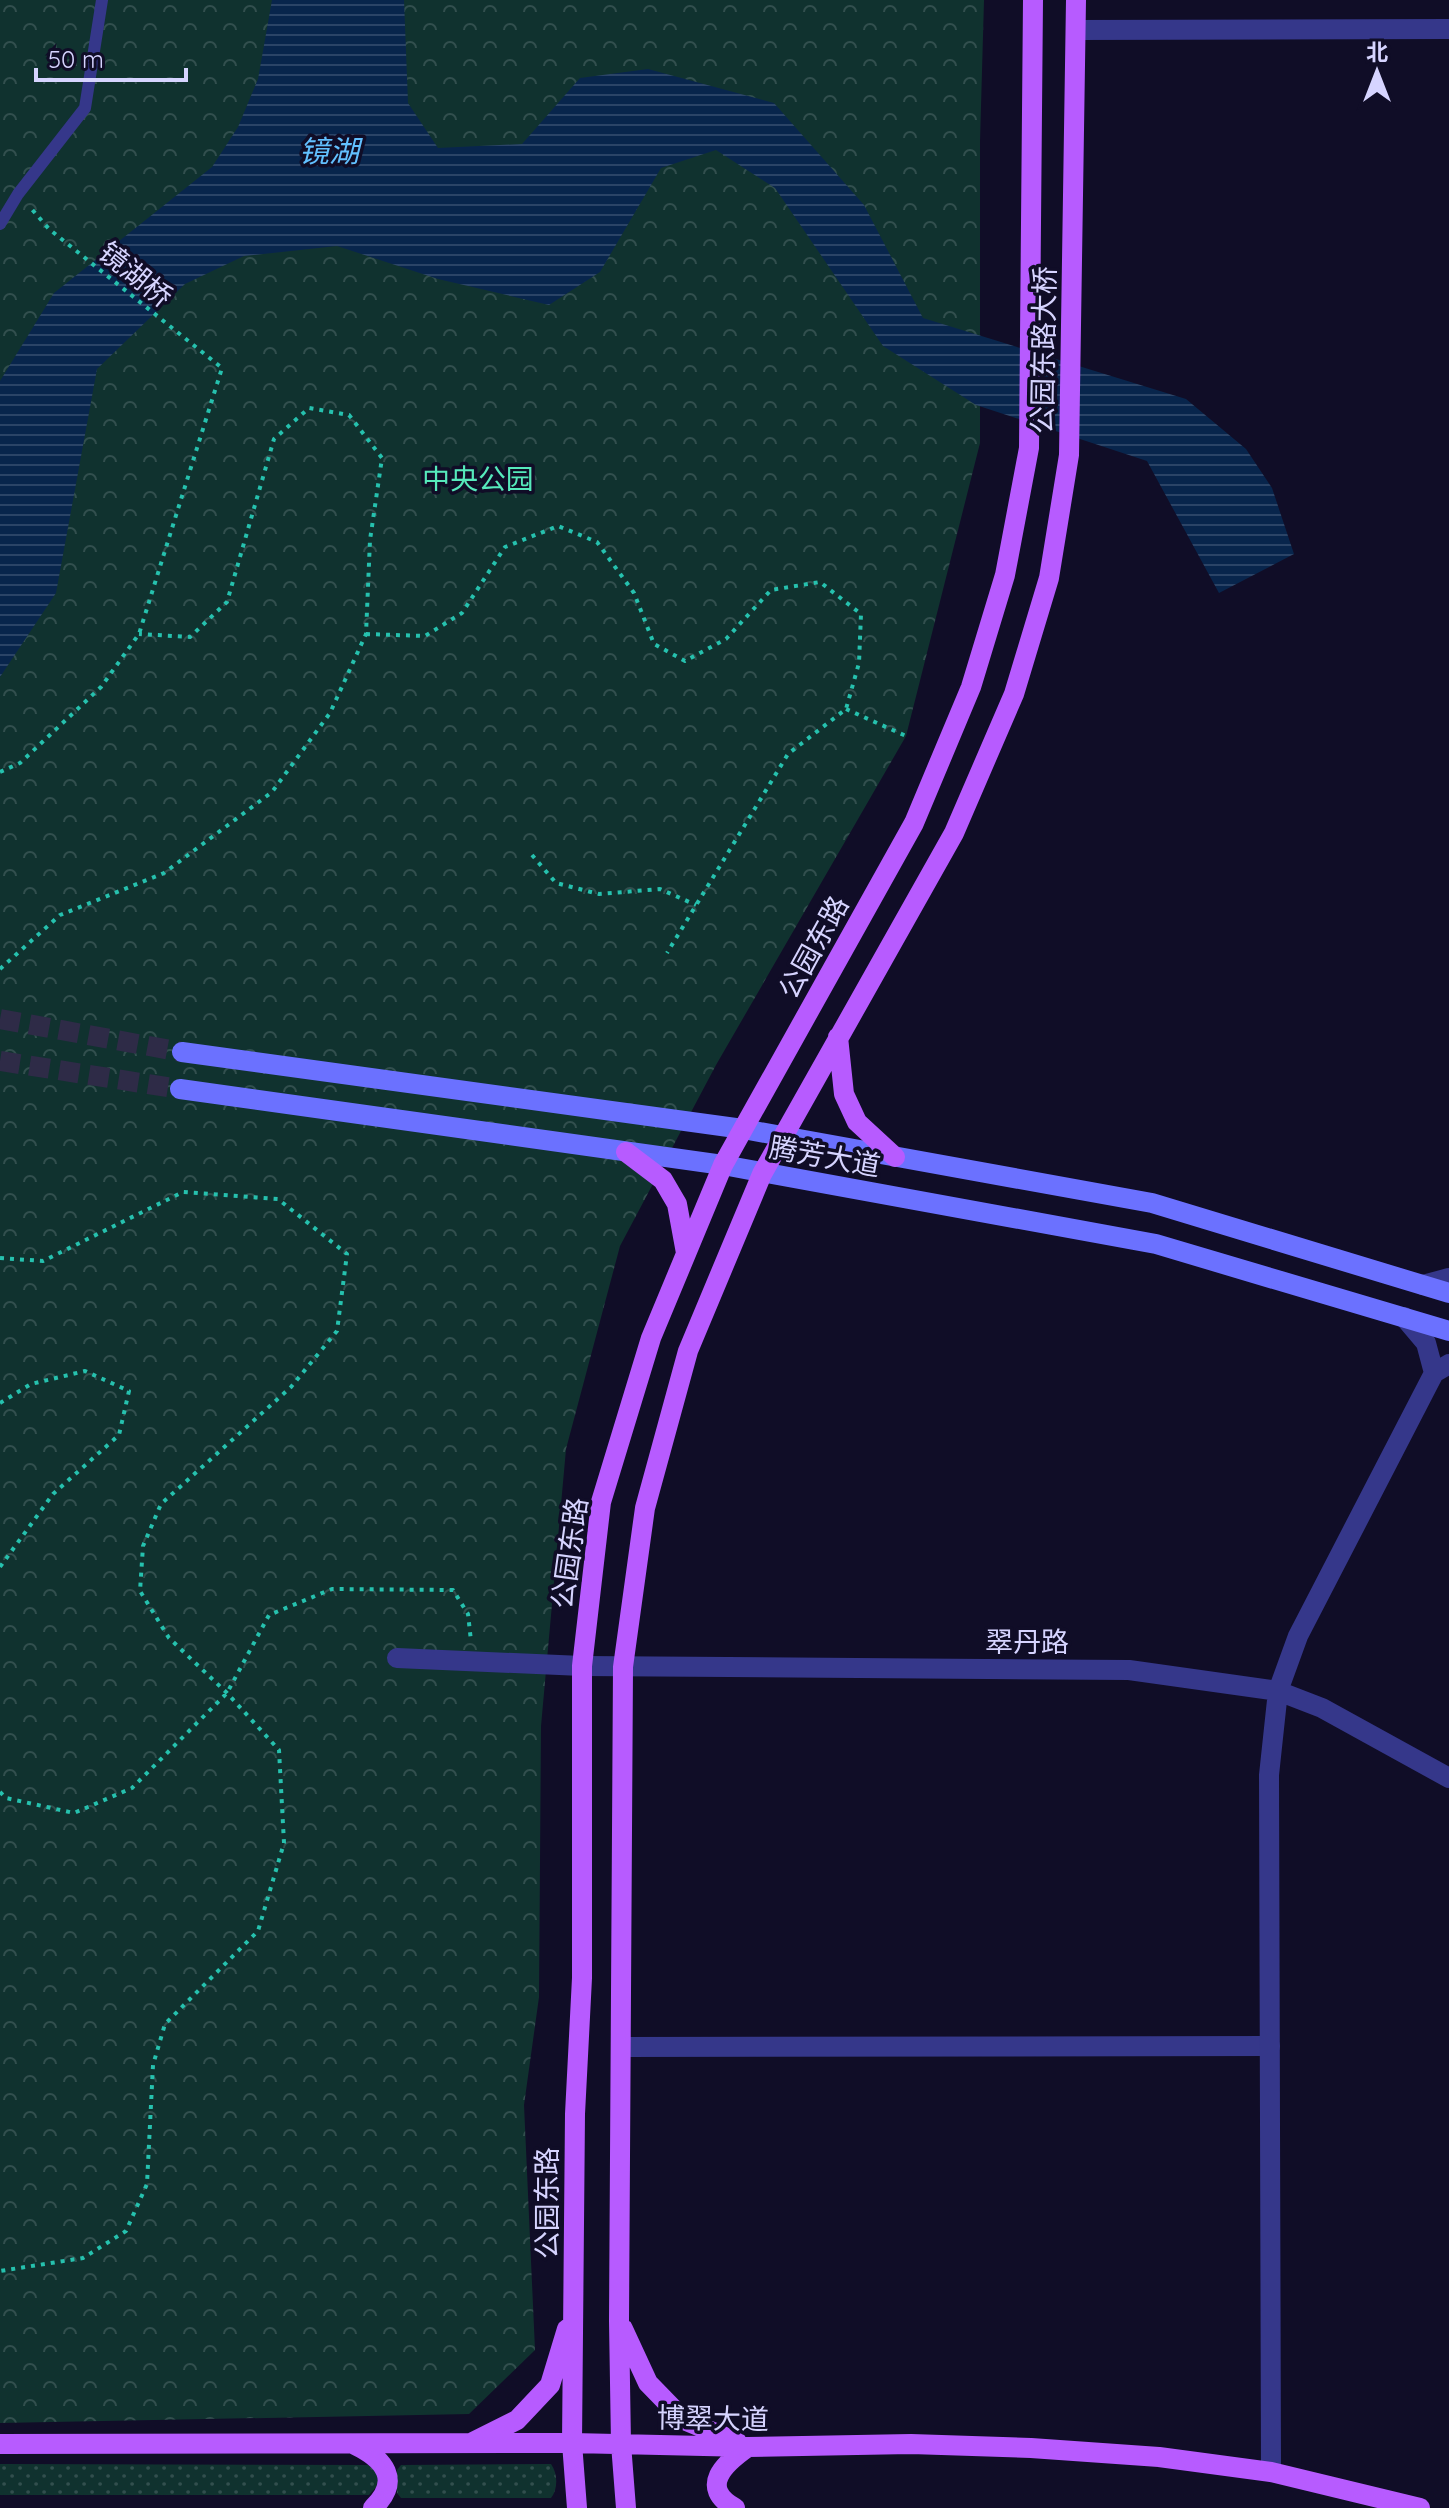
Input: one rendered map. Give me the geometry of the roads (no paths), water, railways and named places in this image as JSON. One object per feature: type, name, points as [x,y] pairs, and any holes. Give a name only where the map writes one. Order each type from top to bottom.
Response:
[{"type":"main road","name":"公园东路大桥","points":[[971,687],[1005,575],[1029,448],[1033,0]]},
{"type":"main road","name":"公园东路大桥","points":[[838,1037],[954,833],[1014,694],[1049,578],[1069,455],[1076,0]]},
{"type":"main road","name":"公园东路","points":[[577,2508],[572,2443],[575,2114],[582,1978],[582,1666],[601,1502],[651,1338],[723,1165],[914,823],[971,687]]},
{"type":"main road","points":[[626,2508],[621,2444],[619,2321],[623,1667],[645,1508],[688,1351],[762,1174],[838,1037]]},
{"type":"main road","points":[[838,1037],[844,1094],[857,1122],[895,1157]]},
{"type":"main road","name":"腾芳大道","points":[[182,1052],[743,1129],[1152,1203],[1449,1293]]},
{"type":"main road","name":"腾芳大道","points":[[180,1089],[723,1165],[1156,1244],[1449,1331]]},
{"type":"main road","points":[[626,1152],[663,1180],[677,1204],[686,1253]]},
{"type":"main road","points":[[468,2444],[517,2420],[550,2385],[573,2310]]},
{"type":"main road","points":[[619,2321],[648,2383],[684,2420],[748,2447]]},
{"type":"main road","name":"博翠大道","points":[[0,2444],[572,2443],[748,2447],[911,2444],[1031,2448],[1159,2457],[1271,2472],[1420,2508]]},
{"type":"main road","points":[[355,2444],[376,2455],[387,2472],[387,2489],[373,2508]]},
{"type":"main road","points":[[735,2508],[725,2503],[718,2491],[717,2475],[726,2462],[748,2447]]},
{"type":"street","points":[[1076,30],[1449,29]]},
{"type":"street","points":[[1423,1285],[1449,1278]]},
{"type":"street","points":[[1271,2472],[1269,1775],[1278,1691],[1298,1636],[1442,1369],[1426,1343],[1404,1317]]},
{"type":"street","name":"翠丹路","points":[[397,1658],[623,1667],[1129,1670],[1278,1691],[1322,1708],[1449,1778]]},
{"type":"street","points":[[621,2047],[1270,2046]]},
{"type":"lane","points":[[0,224],[18,194],[85,108],[102,0]]},
{"type":"water","name":"镜湖","points":[[272,0],[404,0],[408,103],[438,148],[522,144],[580,78],[648,69],[774,103],[864,205],[923,318],[1186,399],[1246,449],[1272,488],[1294,554],[1219,593],[1147,461],[976,405],[883,346],[775,188],[716,150],[661,168],[600,272],[549,305],[438,279],[337,246],[244,256],[185,284],[97,369],[56,593],[0,677],[0,381],[54,293],[212,167],[238,127],[258,79]]},
{"type":"tunnel","points":[[0,1019],[182,1052]]},
{"type":"tunnel","points":[[0,1061],[180,1089]]},
{"type":"park label","name":"中央公园","points":[[478,478]]}]
